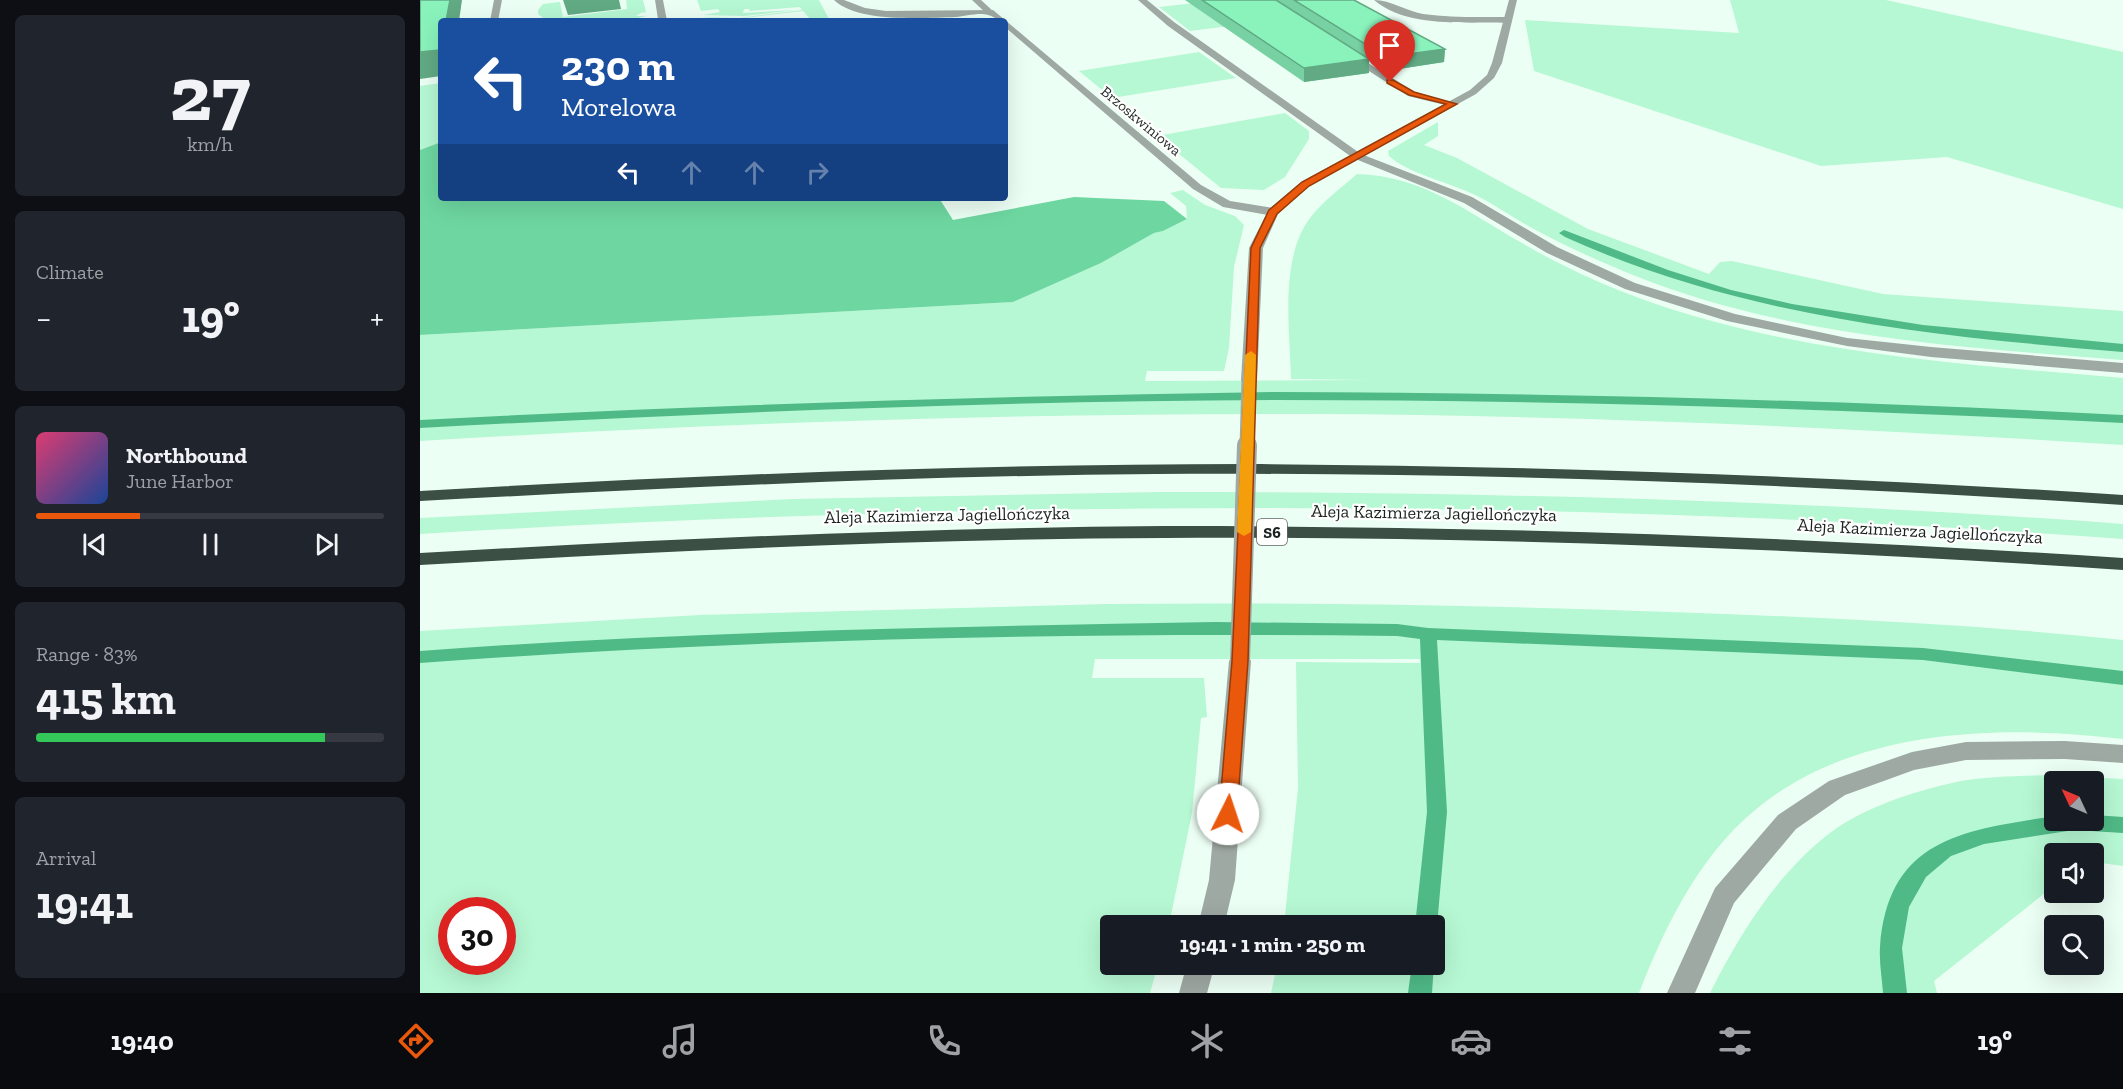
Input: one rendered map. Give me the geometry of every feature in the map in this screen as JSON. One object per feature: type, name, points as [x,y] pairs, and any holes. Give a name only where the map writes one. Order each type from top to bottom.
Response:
[{"type":"highway","points":[[420,496],[653,483],[883,474],[1153,469],[1329,469],[1618,474],[2123,500]]},
{"type":"highway","name":"Aleja Kazimierza Jagiellończyka","points":[[420,560],[793,540],[1176,532],[1589,537],[1937,551],[2123,564]]},
{"type":"street","points":[[495,18],[498,0]]},
{"type":"street","points":[[658,0],[661,18]]},
{"type":"street","points":[[838,0],[850,8],[881,13],[966,15],[990,12]]},
{"type":"street","name":"Brzoskwiniowa","points":[[976,0],[998,18]]},
{"type":"street","points":[[1142,0],[1171,24],[1357,156],[1468,200],[1552,250],[1630,286],[1732,318],[1847,342],[1931,352],[2123,368]]},
{"type":"street","points":[[1378,0],[1389,8],[1410,15],[1508,20]]},
{"type":"street","points":[[1214,915],[1222,880],[1240,661],[1249,380],[1256,248],[1273,212],[1305,184],[1453,104],[1473,92],[1491,76],[1497,63],[1513,0]]},
{"type":"street","name":"Brzoskwiniowa","points":[[1008,25],[1197,187],[1227,204],[1273,212]]},
{"type":"street","points":[[1342,50],[1412,94],[1453,104]]},
{"type":"street","points":[[1681,993],[1724,896],[1787,822],[1837,788],[1912,761],[1966,751],[2065,750],[2123,754]]},
{"type":"street","points":[[1193,993],[1198,975]]},
{"type":"green space","points":[[626,0],[643,0],[646,12],[636,16],[646,16],[638,18],[543,18],[538,14],[543,4],[560,2],[563,17],[627,9]]},
{"type":"green space","points":[[697,0],[819,0],[828,18],[809,18],[803,11],[739,18],[802,10],[800,7],[749,11],[750,9],[744,9],[743,13],[795,10],[744,16],[703,15],[720,12],[718,9],[701,11]]},
{"type":"green space","points":[[1222,0],[1278,20],[1190,31],[1159,7]]},
{"type":"green space","points":[[1730,0],[1886,0],[2123,52],[2123,209],[1947,157],[1821,166],[1534,71],[1525,20],[1739,33]]},
{"type":"green space","points":[[1199,52],[1236,78],[1112,98],[1079,71]]},
{"type":"green space","points":[[438,83],[438,143],[420,150],[420,86]]},
{"type":"green space","points":[[1285,113],[1309,131],[1309,139],[1285,177],[1264,190],[1221,188],[1157,136]]},
{"type":"green space","points":[[1438,122],[1438,136],[1424,145],[1457,158],[1588,229],[1709,274],[1720,262],[1732,261],[1883,294],[2123,311],[2123,360],[1936,344],[1874,336],[1752,313],[1692,296],[1633,275],[1555,240],[1482,199],[1407,168],[1389,156],[1388,151]]},
{"type":"green space","points":[[438,143],[438,201],[941,201],[953,220],[1074,197],[1164,201],[1187,219],[1154,233],[1101,263],[1013,302],[420,335],[420,150]]},
{"type":"green space","points":[[1357,174],[1381,176],[1424,189],[1463,208],[1537,252],[1584,276],[1650,302],[1708,320],[1825,346],[1884,355],[2123,378],[2123,445],[1716,424],[1513,417],[1310,414],[1087,415],[865,420],[420,441],[420,335],[1013,302],[1101,263],[1154,233],[1187,219],[1186,206],[1170,193],[1183,190],[1205,205],[1235,216],[1244,225],[1234,267],[1229,348],[1224,371],[1147,371],[1145,381],[1371,380],[1291,379],[1288,296],[1290,274],[1300,235],[1310,218],[1326,200]]},
{"type":"green space","points":[[1159,492],[1521,496],[1762,503],[2123,524],[2123,539],[1910,525],[1697,516],[1484,510],[1272,508],[846,515],[420,534],[420,518],[793,499]]},
{"type":"green space","points":[[1247,603],[1599,610],[1953,625],[2123,640],[2123,739],[2019,732],[1965,734],[1912,741],[1861,754],[1812,773],[1768,800],[1728,836],[1713,853],[1676,910],[1639,993],[1271,993],[1275,975],[1445,975],[1445,915],[1285,915],[1298,788],[1296,662],[1420,663],[1420,659],[1095,659],[1092,678],[1204,678],[1207,717],[1201,718],[1192,813],[1171,915],[1100,915],[1100,975],[1155,975],[1150,993],[420,993],[420,631],[700,615],[1106,604]]},
{"type":"green space","points":[[2044,775],[2044,831],[2104,831],[2104,778],[2123,779],[2123,866],[2104,863],[2104,843],[2044,843],[2044,894],[1934,981],[1937,993],[1710,993],[1733,950],[1760,908],[1790,870],[1826,836],[1855,817],[1905,796],[1956,782]]},
{"type":"building","points":[[420,0],[450,0],[447,18],[438,18],[438,50],[420,52]]},
{"type":"building","points":[[1202,0],[1276,0],[1369,59],[1304,68]]},
{"type":"building","points":[[1294,0],[1354,0],[1445,49],[1386,57]]},
{"type":"waterway","points":[[1564,233],[1664,273],[1792,308],[1923,329],[2123,348]]},
{"type":"waterway","points":[[420,424],[846,405],[1272,396],[1697,401],[1910,408],[2123,419]]},
{"type":"waterway","points":[[420,657],[541,648],[800,636],[1215,628],[1397,630],[1428,634]]},
{"type":"waterway","points":[[1427,915],[1437,812],[1428,634]]},
{"type":"waterway","points":[[1428,634],[1923,654],[2123,678]]},
{"type":"waterway","points":[[1895,993],[1891,948],[1898,906],[1918,871],[1944,850],[1983,836],[2074,822],[2123,825]]},
{"type":"waterway","points":[[1420,993],[1422,975]]},
{"type":"slow traffic","points":[[1244,532],[1251,355]]},
{"type":"route","points":[[1228,814],[1240,661],[1249,380],[1256,248],[1273,212],[1305,184],[1453,104],[1412,94],[1390,82]]}]
